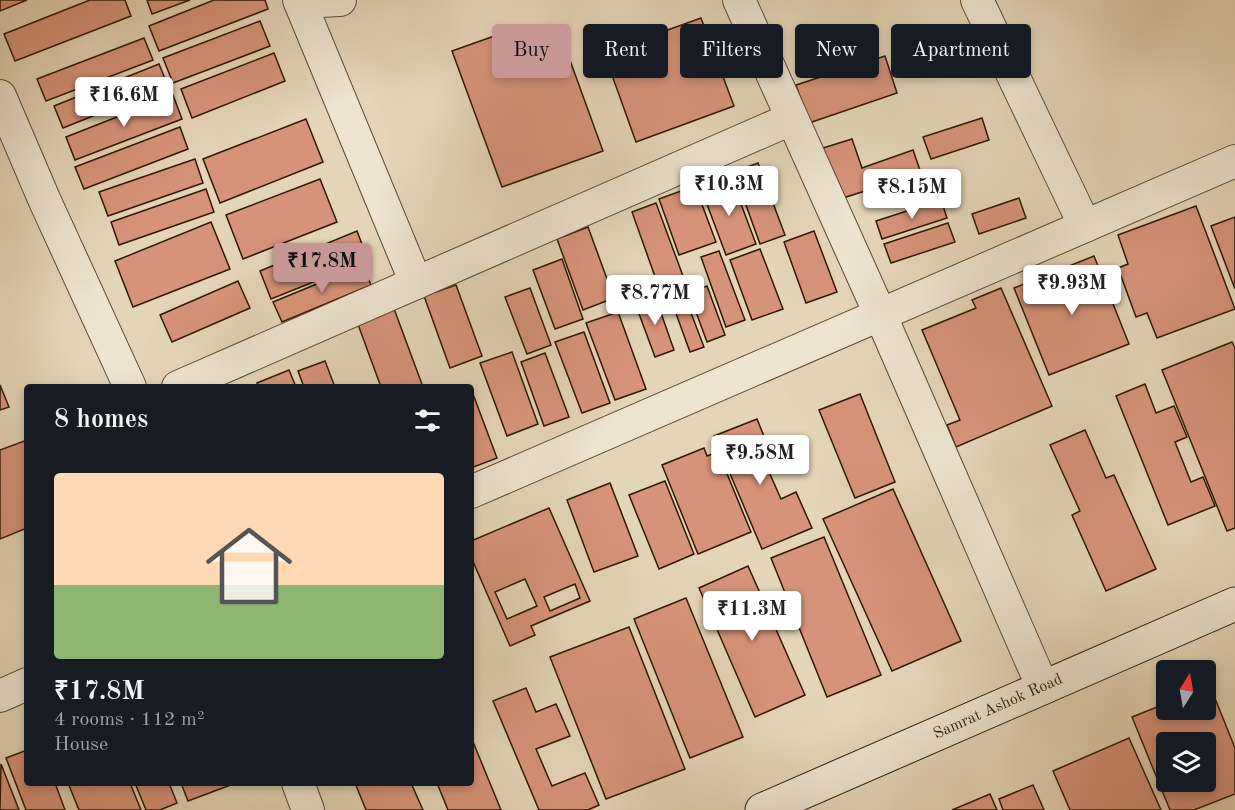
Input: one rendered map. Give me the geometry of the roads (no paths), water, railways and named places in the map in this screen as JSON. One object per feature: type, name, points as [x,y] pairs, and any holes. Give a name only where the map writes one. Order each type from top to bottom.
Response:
[{"type":"street","points":[[340,0],[300,1],[416,283]]},
{"type":"street","points":[[739,0],[880,314],[1042,688]]},
{"type":"street","points":[[977,0],[1085,226]]},
{"type":"street","points":[[1,98],[44,199],[129,384]]},
{"type":"street","points":[[185,384],[791,119]]},
{"type":"street","points":[[474,491],[1235,161]]},
{"type":"street","name":"Samrat Ashok Road","points":[[762,810],[1235,604]]},
{"type":"street","points":[[0,696],[24,685]]},
{"type":"street","points":[[299,786],[308,810]]}]
